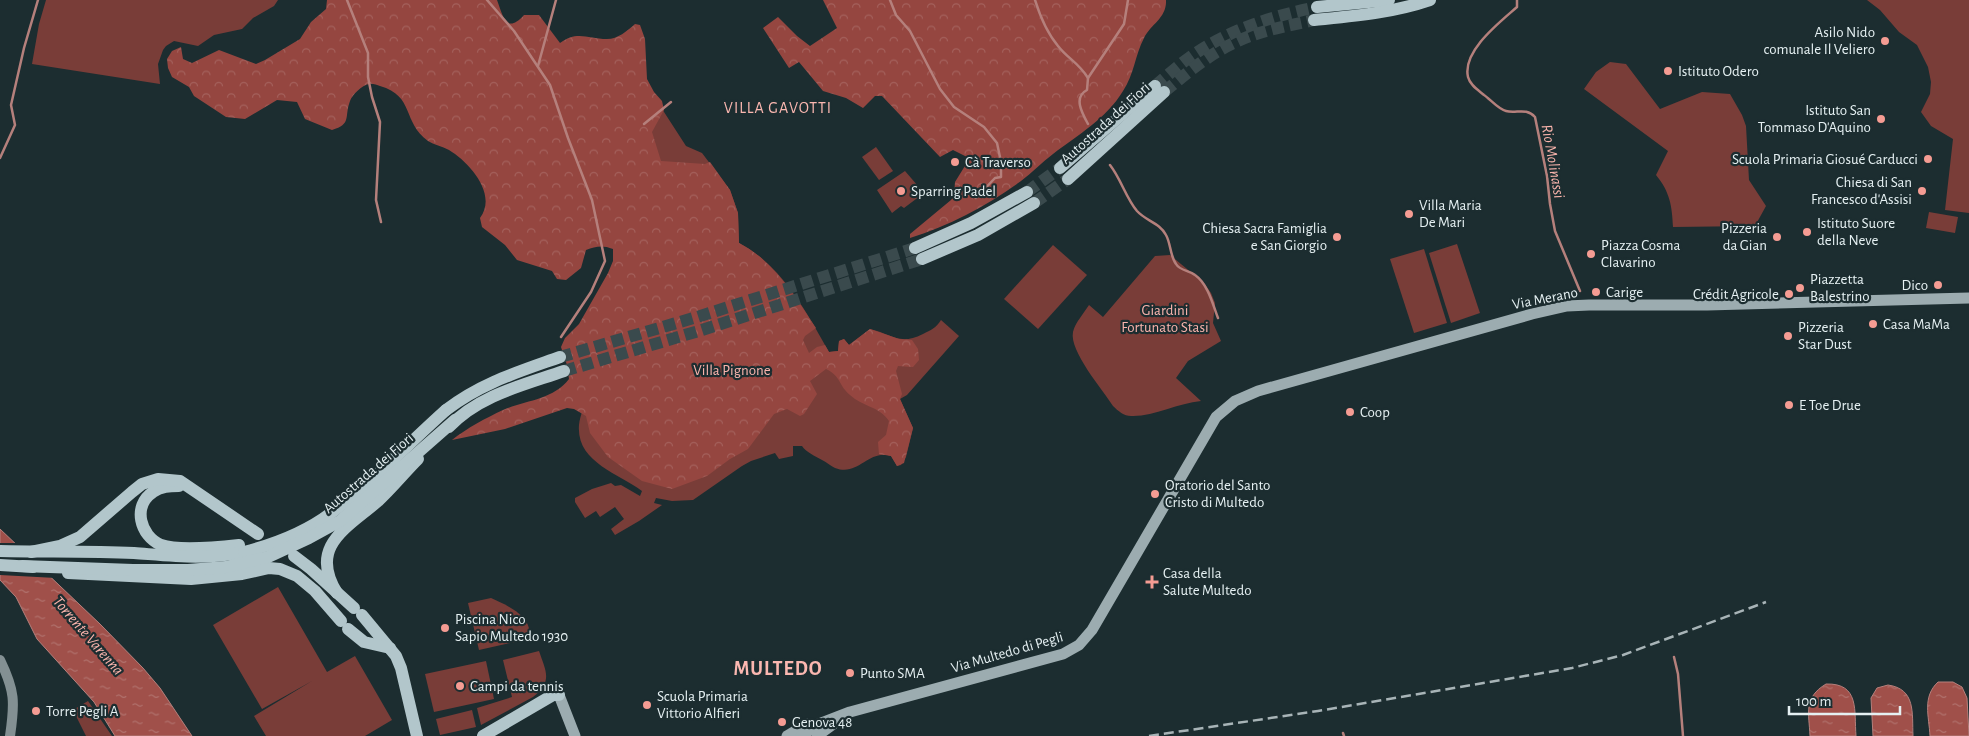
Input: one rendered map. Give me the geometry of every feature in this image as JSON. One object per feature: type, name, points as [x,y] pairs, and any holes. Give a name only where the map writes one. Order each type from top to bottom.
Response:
[{"type":"highway","points":[[1317,7],[1389,0]]},
{"type":"highway","points":[[1314,20],[1379,13],[1430,0]]},
{"type":"highway","name":"Autostrada dei Fiori","points":[[1060,168],[1160,89],[1068,179]]},
{"type":"highway","points":[[915,248],[1030,197],[978,234],[922,259]]},
{"type":"highway","name":"Autostrada dei Fiori","points":[[0,551],[122,553],[187,558],[224,556],[242,548],[264,547],[290,537],[331,513],[366,484],[446,410],[462,398],[484,385],[560,357]]},
{"type":"highway","name":"Autostrada dei Fiori","points":[[0,566],[188,570],[226,567],[268,557],[340,521],[470,408],[489,398],[564,371]]},
{"type":"highway","points":[[337,593],[328,570],[327,552],[333,540],[378,500],[455,420]]},
{"type":"highway","points":[[31,552],[60,546],[80,537],[142,484],[158,478],[180,481],[258,534]]},
{"type":"highway","points":[[187,486],[165,486],[152,492],[143,503],[140,516],[143,530],[163,546],[242,548]]},
{"type":"highway","points":[[294,556],[311,568],[358,612],[396,656],[401,668],[415,731]]},
{"type":"highway","points":[[22,566],[72,574],[191,579],[280,568],[297,576],[315,591],[344,625],[364,642],[390,648]]},
{"type":"highway","points":[[311,568],[315,591]]},
{"type":"highway","points":[[483,736],[553,695],[560,695]]},
{"type":"main road","name":"Via Merano","points":[[1194,453],[1222,410],[1235,401],[1258,391],[1539,312],[1567,306],[1707,305],[1969,298]]},
{"type":"main road","name":"Via Multedo di Pegli","points":[[801,736],[819,724],[842,715],[1063,654],[1079,645],[1092,630],[1194,453]]},
{"type":"main road","points":[[560,695],[575,736]]},
{"type":"main road","name":"Via Multedo di Pegli","points":[[787,736],[820,718],[842,715]]},
{"type":"main road","name":"Via Multedo di Pegli","points":[[817,736],[833,725],[842,715]]},
{"type":"street","points":[[0,660],[10,684],[14,707],[10,736]]},
{"type":"green space","points":[[46,0],[278,0],[274,6],[253,18],[242,29],[214,35],[198,46],[174,41],[166,46],[158,64],[160,84],[32,64],[39,24]]},
{"type":"green space","points":[[327,0],[497,0],[506,21],[513,23],[524,15],[539,15],[560,43],[577,36],[611,39],[622,34],[635,24],[640,25],[645,39],[647,79],[654,92],[662,101],[664,110],[652,132],[661,161],[705,164],[710,162],[730,190],[738,213],[739,243],[763,259],[783,280],[816,328],[805,336],[803,340],[809,353],[817,347],[825,345],[829,352],[838,351],[839,341],[844,339],[849,345],[870,329],[899,339],[912,340],[918,349],[919,360],[913,367],[898,366],[896,371],[902,394],[900,399],[913,428],[904,463],[897,466],[891,456],[879,454],[878,442],[886,435],[889,421],[885,416],[876,409],[855,399],[835,375],[826,369],[810,381],[817,394],[804,414],[800,416],[787,409],[774,414],[748,449],[730,459],[707,476],[672,489],[642,481],[608,457],[590,433],[586,416],[574,409],[567,408],[505,429],[452,440],[477,423],[503,410],[539,399],[555,391],[569,379],[561,347],[565,338],[579,324],[608,273],[613,261],[613,249],[600,247],[586,250],[581,268],[566,280],[557,279],[552,271],[517,260],[505,245],[482,227],[480,218],[485,209],[486,199],[479,180],[472,170],[457,155],[433,144],[420,134],[414,126],[404,103],[391,90],[373,84],[363,86],[350,101],[345,122],[332,130],[305,119],[297,102],[277,100],[245,119],[226,117],[194,96],[189,87],[172,77],[167,59],[172,51],[181,47],[183,59],[192,63],[219,50],[256,64],[265,60],[300,39],[311,22],[326,9]]},
{"type":"green space","points":[[823,0],[1166,0],[1166,6],[1164,12],[1147,33],[1141,45],[1127,85],[1109,110],[1021,181],[995,198],[954,221],[910,238],[910,234],[954,196],[955,182],[968,161],[967,157],[953,150],[940,157],[882,96],[875,96],[863,108],[846,98],[823,91],[799,62],[789,68],[763,28],[778,17],[810,46],[837,28]]},
{"type":"green space","points":[[1867,0],[1969,0],[1969,213],[1945,210],[1953,139],[1931,126],[1921,112],[1930,94],[1931,82],[1928,67],[1917,45],[1899,32],[1880,10]]},
{"type":"green space","points":[[1610,62],[1626,64],[1660,109],[1702,92],[1730,94],[1746,126],[1749,180],[1766,206],[1755,226],[1673,227],[1669,200],[1664,187],[1656,175],[1668,151],[1584,89],[1596,72]]},
{"type":"green space","name":"Villa Pignone","points":[[655,98],[686,146],[702,153],[730,190],[738,213],[739,243],[754,252],[780,276],[801,305],[829,352],[838,351],[839,341],[844,339],[849,345],[870,329],[896,338],[908,339],[931,330],[941,320],[959,336],[907,395],[900,399],[913,428],[906,457],[901,465],[897,466],[891,456],[883,455],[876,456],[851,469],[843,470],[833,467],[808,452],[802,446],[793,446],[793,456],[779,459],[775,453],[751,461],[693,500],[672,501],[656,498],[654,503],[662,505],[615,535],[611,529],[624,519],[615,507],[600,517],[596,511],[585,518],[575,502],[575,498],[592,489],[611,483],[615,486],[621,485],[640,496],[642,491],[600,465],[591,457],[584,448],[580,438],[579,425],[639,185]]},
{"type":"green space","points":[[876,147],[893,171],[879,180],[862,157]]},
{"type":"green space","name":"Sparring Padel","points":[[905,171],[924,193],[904,208],[901,206],[892,213],[877,190]]},
{"type":"green space","points":[[1929,212],[1958,217],[1955,233],[1926,228]]},
{"type":"green space","points":[[1457,244],[1480,313],[1451,323],[1429,253]]},
{"type":"green space","points":[[1053,245],[1087,275],[1038,329],[1004,299]]},
{"type":"green space","points":[[1424,249],[1447,323],[1414,333],[1390,259]]},
{"type":"green space","name":"Giardini Fortunato Stasi","points":[[1170,255],[1204,283],[1211,293],[1215,303],[1213,323],[1221,341],[1188,361],[1176,378],[1201,401],[1139,416],[1126,415],[1113,406],[1081,360],[1073,340],[1073,332],[1089,305],[1103,317],[1155,256]]},
{"type":"green space","points":[[278,587],[327,672],[355,656],[392,720],[365,736],[266,736],[254,716],[312,681],[262,709],[213,625]]},
{"type":"green space","points":[[491,598],[505,604],[524,619],[528,625],[528,639],[479,650],[468,603]]},
{"type":"green space","points":[[539,651],[546,676],[543,686],[533,697],[481,725],[477,708],[512,697],[503,660]]},
{"type":"green space","name":"Campi da tennis","points":[[486,661],[494,699],[434,712],[425,674]]},
{"type":"green space","points":[[88,701],[112,736],[86,736],[73,710]]},
{"type":"green space","points":[[472,710],[476,727],[440,735],[436,719]]},
{"type":"water","name":"Torrente Varenna","points":[[0,529],[100,624],[143,668],[160,688],[192,736],[115,736],[94,702],[37,639],[16,597],[0,580]]},
{"type":"water","points":[[1938,682],[1953,682],[1962,687],[1967,698],[1969,736],[1930,736],[1928,700]]},
{"type":"water","points":[[1826,684],[1845,688],[1850,693],[1855,708],[1856,736],[1810,736],[1809,707],[1814,695]]},
{"type":"water","points":[[1888,685],[1904,691],[1911,703],[1913,736],[1873,736],[1871,698],[1877,688]]},
{"type":"pier","points":[[0,543],[19,543],[56,578],[0,575]]},
{"type":"waterway","points":[[0,158],[15,125],[11,105],[24,48],[38,0]]},
{"type":"waterway","points":[[347,0],[368,53],[368,77],[380,122],[376,200],[381,222]]},
{"type":"waterway","points":[[487,0],[514,31],[550,85],[592,200],[605,261],[591,292],[561,337]]},
{"type":"waterway","points":[[538,66],[556,0]]},
{"type":"waterway","points":[[890,0],[896,15],[910,31],[940,89],[954,107],[984,127],[997,143],[1001,162],[1001,177],[995,178],[976,198]]},
{"type":"waterway","points":[[1035,0],[1050,36],[1088,78]]},
{"type":"waterway","points":[[1088,124],[1080,106],[1080,97],[1087,90],[1088,78],[1124,24],[1128,0]]},
{"type":"waterway","name":"Rio Molinassi","points":[[1517,0],[1517,7],[1492,29],[1476,47],[1468,67],[1468,77],[1475,87],[1500,108],[1510,112],[1528,112],[1535,117],[1547,176],[1555,231],[1580,291]]},
{"type":"waterway","points":[[644,124],[671,102]]},
{"type":"waterway","points":[[1110,165],[1137,211],[1163,231],[1168,239],[1174,261],[1182,269],[1193,273],[1200,279],[1210,295],[1218,318]]},
{"type":"waterway","name":"Rio Molinassi","points":[[1674,657],[1678,674],[1683,736]]},
{"type":"tunnel","points":[[1155,86],[1193,55],[1222,38],[1268,19],[1317,7]]},
{"type":"tunnel","points":[[1164,92],[1207,58],[1236,42],[1265,31],[1314,20]]},
{"type":"tunnel","points":[[1027,192],[1060,168]]},
{"type":"tunnel","points":[[1034,203],[1068,179]]},
{"type":"tunnel","points":[[560,357],[697,317],[915,248]]},
{"type":"tunnel","points":[[564,371],[702,330],[922,259]]},
{"type":"railway","points":[[1149,736],[1318,711],[1572,668],[1623,655],[1766,602]]},
{"type":"place","name":"Asilo Nido comunale Il Veliero","points":[[1885,41]]},
{"type":"place","name":"Istituto Odero","points":[[1668,71]]},
{"type":"place","name":"Istituto San Tommaso D'Aquino","points":[[1881,119]]},
{"type":"place","name":"Scuola Primaria Giosué Carducci","points":[[1928,159]]},
{"type":"place","name":"Cà Traverso","points":[[955,162]]},
{"type":"place","name":"Sparring Padel","points":[[901,191]]},
{"type":"place","name":"Chiesa di San Francesco d'Assisi","points":[[1922,191]]},
{"type":"place","name":"Villa Maria De Mari","points":[[1409,214]]},
{"type":"place","name":"Istituto Suore della Neve","points":[[1807,232]]},
{"type":"place","name":"Chiesa Sacra Famiglia e San Giorgio","points":[[1337,237]]},
{"type":"place","name":"Pizzeria da Gian","points":[[1777,237]]},
{"type":"place","name":"Piazza Cosma Clavarino","points":[[1591,254]]},
{"type":"place","name":"Dico","points":[[1938,285]]},
{"type":"place","name":"Piazzetta Balestrino","points":[[1800,288]]},
{"type":"place","name":"Carige","points":[[1596,292]]},
{"type":"place","name":"Crédit Agricole","points":[[1789,294]]},
{"type":"place","name":"Casa MaMa","points":[[1873,324]]},
{"type":"place","name":"Pizzeria Star Dust","points":[[1788,336]]},
{"type":"place","name":"E Toe Drue","points":[[1789,405]]},
{"type":"place","name":"Coop","points":[[1350,412]]},
{"type":"place","name":"Oratorio del Santo Cristo di Multedo","points":[[1155,494]]},
{"type":"place","name":"Casa della Salute Multedo","points":[[1152,582]]},
{"type":"place","name":"Piscina Nico Sapio Multedo 1930","points":[[445,628]]},
{"type":"place","name":"Punto SMA","points":[[850,673]]},
{"type":"place","name":"Campi da tennis","points":[[460,686]]},
{"type":"place","name":"Scuola Primaria Vittorio Alfieri","points":[[647,705]]},
{"type":"place","name":"Torre Pegli A","points":[[36,711]]},
{"type":"place","name":"Genova 48","points":[[782,722]]},
{"type":"district","name":"VILLA GAVOTTI","points":[[778,107]]},
{"type":"district","name":"MULTEDO","points":[[778,668]]}]
